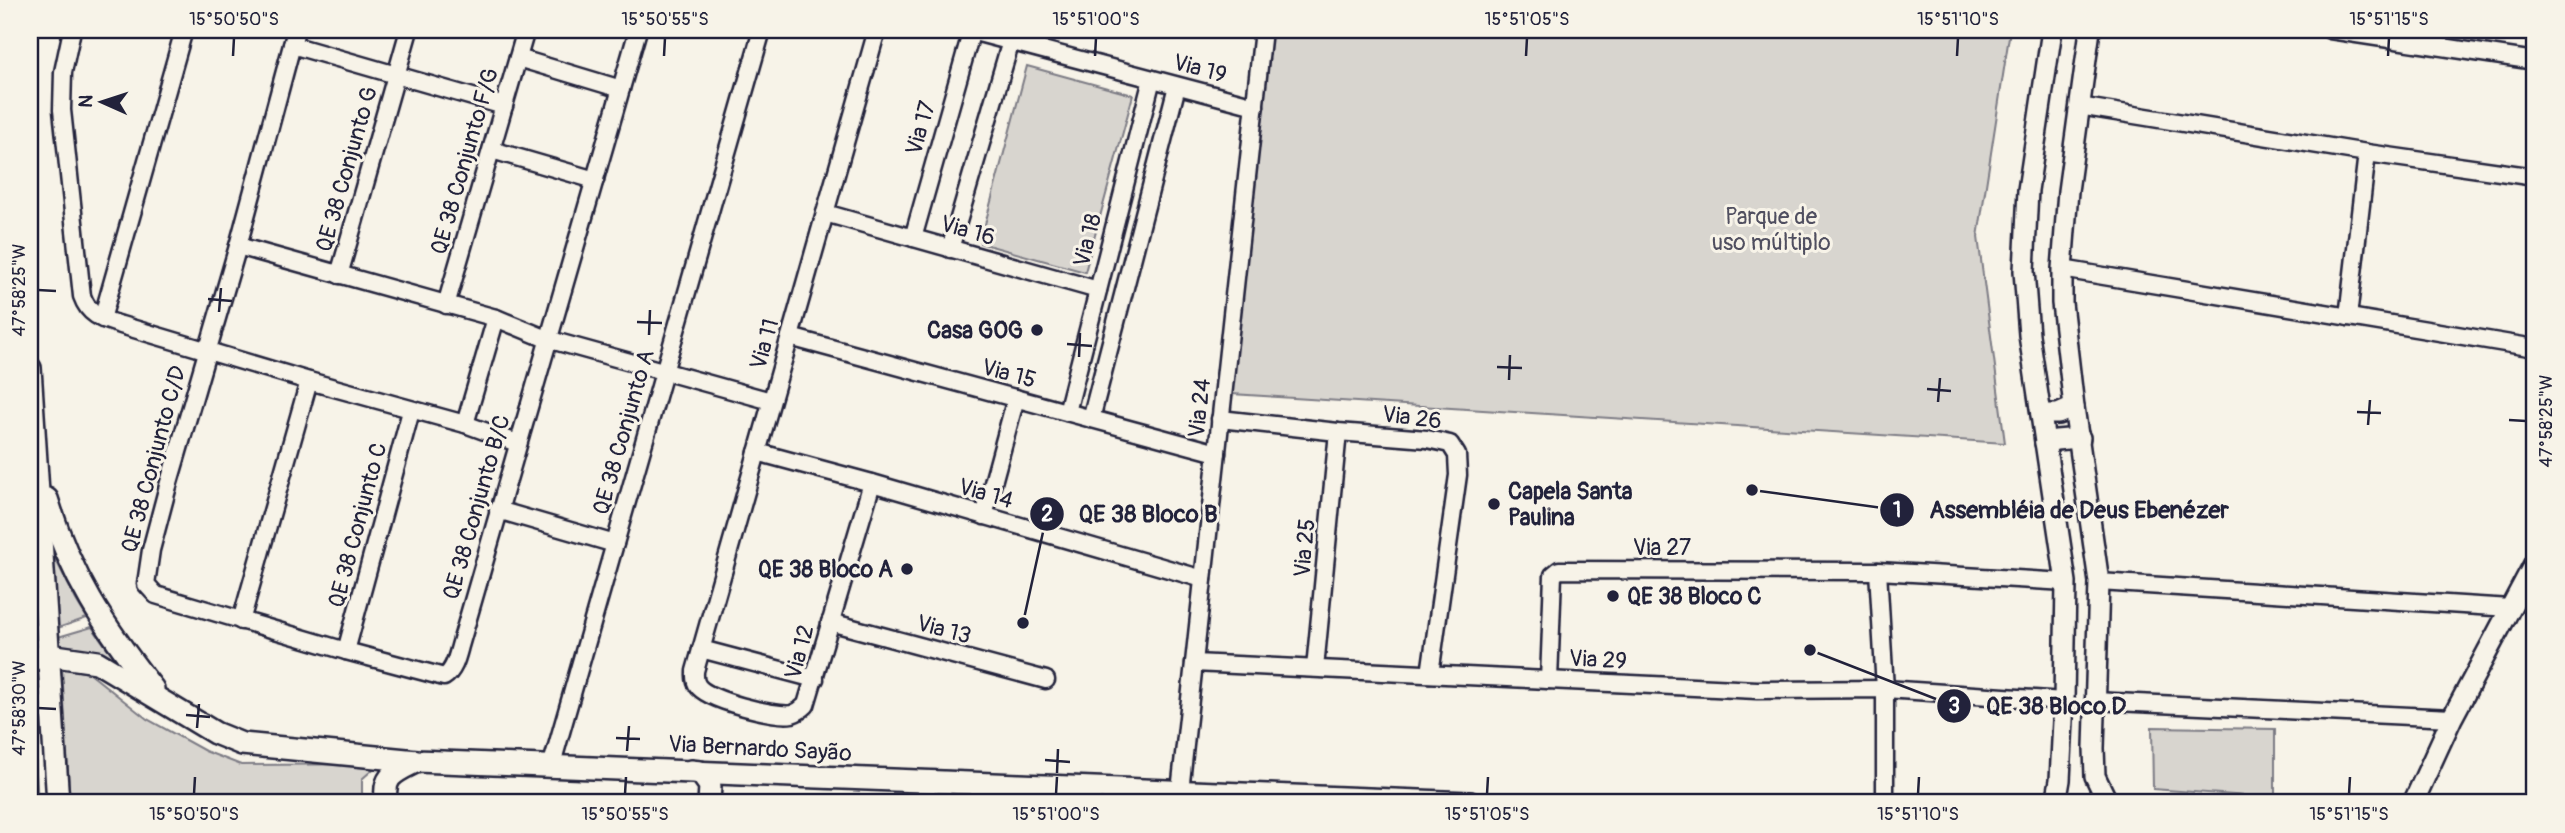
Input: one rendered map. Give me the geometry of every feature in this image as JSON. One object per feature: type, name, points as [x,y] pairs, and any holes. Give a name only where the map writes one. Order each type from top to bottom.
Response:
[{"type":"main road","points":[[30,368],[37,468],[39,657],[58,803]]},
{"type":"main road","points":[[37,468],[60,538],[85,594],[116,641],[163,702]]},
{"type":"main road","name":"Via Bernardo Sayão","points":[[39,657],[97,662],[215,733],[242,744],[416,761],[1470,803]]},
{"type":"main road","points":[[387,803],[384,787],[388,780],[393,773],[416,761]]},
{"type":"main road","points":[[690,771],[700,772],[705,777],[711,788],[709,803]]},
{"type":"street","points":[[72,30],[63,72],[62,110],[82,296],[86,307],[102,319],[309,382],[465,424],[517,443]]},
{"type":"street","points":[[102,319],[184,30]]},
{"type":"street","name":"QE 38 Conjunto G","points":[[339,275],[409,30]]},
{"type":"street","name":"QE 38 Conjunto F/G","points":[[446,305],[526,30]]},
{"type":"street","name":"QE 38 Conjunto B/C","points":[[346,651],[438,677],[448,675],[455,664],[638,30]]},
{"type":"street","name":"QE 38 Conjunto A","points":[[551,767],[762,30]]},
{"type":"street","name":"Via 11","points":[[695,671],[877,30]]},
{"type":"street","name":"Via 19","points":[[971,30],[1255,106]]},
{"type":"street","name":"Via 17","points":[[913,238],[971,30]]},
{"type":"street","name":"Via 24","points":[[1180,791],[1263,30]]},
{"type":"street","points":[[2052,30],[2028,190],[2024,271],[2029,335],[2066,582],[2064,701],[2060,780],[2056,803]]},
{"type":"street","points":[[2090,30],[2067,191],[2062,269],[2065,333],[2099,582],[2094,701],[2095,776],[2108,803]]},
{"type":"street","points":[[2330,30],[2389,34],[2535,61]]},
{"type":"street","name":"QE 38 Conjunto G","points":[[294,37],[397,75],[504,106]]},
{"type":"street","name":"QE 38 Conjunto C/D","points":[[241,621],[156,595],[148,588],[146,580],[167,486],[294,37]]},
{"type":"street","points":[[950,249],[1011,41]]},
{"type":"street","points":[[518,58],[621,89]]},
{"type":"street","name":"Via 18","points":[[1067,412],[1152,79]]},
{"type":"street","points":[[1091,419],[1177,86]]},
{"type":"street","points":[[2079,106],[2367,153],[2535,177]]},
{"type":"street","points":[[492,150],[595,180]]},
{"type":"street","points":[[2348,317],[2367,153]]},
{"type":"street","name":"Via 16","points":[[825,213],[1098,290]]},
{"type":"street","points":[[237,246],[496,318],[547,339],[771,401]]},
{"type":"street","points":[[2062,269],[2535,348]]},
{"type":"street","points":[[465,424],[496,318]]},
{"type":"street","name":"Via 15","points":[[790,337],[1217,453]]},
{"type":"street","points":[[309,382],[241,621],[346,651]]},
{"type":"street","points":[[984,516],[1016,398]]},
{"type":"street","points":[[2041,414],[2058,414],[2074,407]]},
{"type":"street","name":"QE 38 Conjunto C","points":[[346,651],[411,411]]},
{"type":"street","name":"Via 26","points":[[1220,419],[1443,441],[1450,444],[1457,456],[1458,475],[1430,674]]},
{"type":"street","name":"Via 25","points":[[1315,668],[1338,432]]},
{"type":"street","points":[[2045,443],[2080,438]]},
{"type":"street","name":"Via 14","points":[[757,452],[1203,579]]},
{"type":"street","name":"Via 12","points":[[695,671],[696,684],[709,696],[770,713],[799,711],[806,705],[872,483]]},
{"type":"street","points":[[498,510],[615,544]]},
{"type":"street","name":"Via 27","points":[[1549,680],[1553,575],[1559,569],[1878,571],[2066,582]]},
{"type":"street","points":[[1878,571],[1885,689],[1885,803]]},
{"type":"street","points":[[2416,802],[2452,718],[2510,608],[2533,573]]},
{"type":"street","points":[[2099,582],[2510,608]]},
{"type":"street","name":"Via 13","points":[[830,622],[1046,680]]},
{"type":"street","points":[[701,649],[815,679]]},
{"type":"street","name":"Via 29","points":[[1194,663],[1758,690],[1885,689]]},
{"type":"street","points":[[1885,689],[2064,701]]},
{"type":"street","points":[[2094,701],[2452,718]]},
{"type":"green space","name":"Parque de uso múltiplo","points":[[1271,30],[2010,30],[1978,237],[2005,443],[1232,394]]},
{"type":"green space","points":[[1027,66],[1133,95],[1085,272],[980,243]]},
{"type":"green space","points":[[50,548],[87,618],[58,628]]},
{"type":"green space","points":[[92,627],[107,648],[133,674],[98,654],[81,648],[59,646],[58,637]]},
{"type":"green space","points":[[62,668],[89,673],[147,719],[205,751],[241,765],[379,764],[362,779],[362,793],[367,803],[70,803]]},
{"type":"green space","points":[[30,679],[38,803],[30,803]]},
{"type":"green space","points":[[2152,727],[2275,729],[2275,798],[2153,789]]},
{"type":"place","name":"Casa GOG","points":[[1037,330]]},
{"type":"place","name":"Assembléia de Deus Ebenézer","points":[[1752,490]]},
{"type":"place","name":"Capela Santa Paulina","points":[[1494,504]]},
{"type":"place","name":"QE 38 Bloco A","points":[[907,569]]},
{"type":"place","name":"QE 38 Bloco C","points":[[1613,596]]},
{"type":"place","name":"QE 38 Bloco B","points":[[1023,623]]},
{"type":"place","name":"QE 38 Bloco D","points":[[1810,650]]}]
